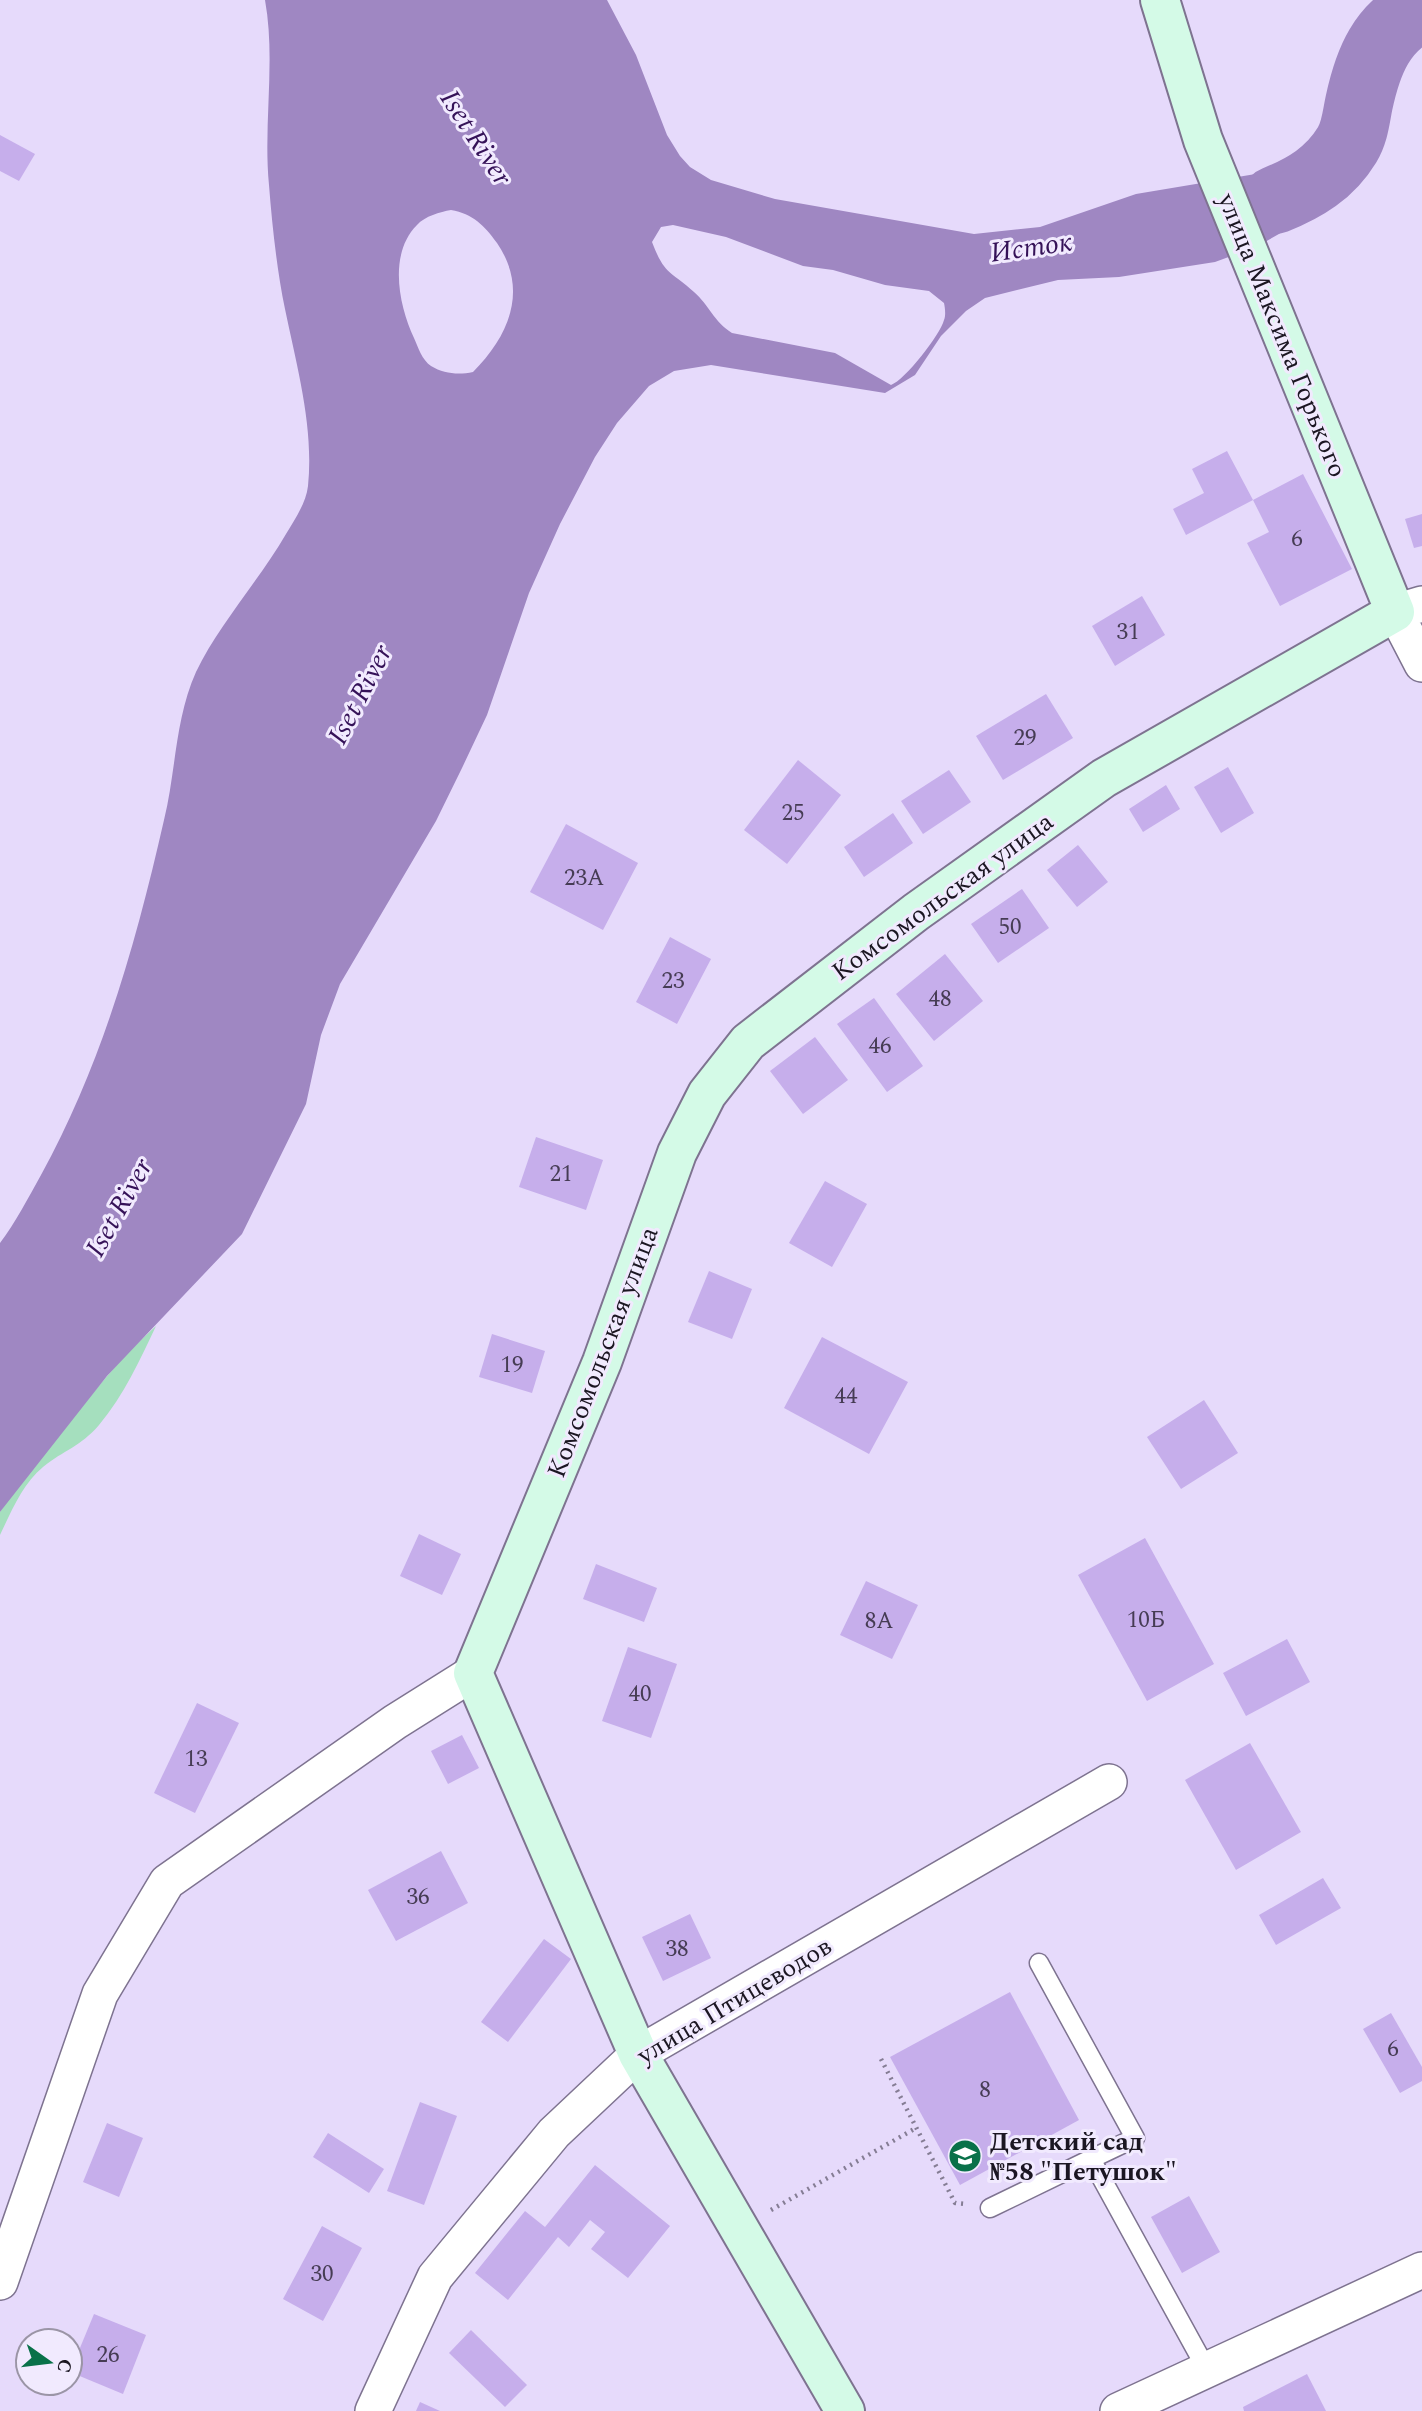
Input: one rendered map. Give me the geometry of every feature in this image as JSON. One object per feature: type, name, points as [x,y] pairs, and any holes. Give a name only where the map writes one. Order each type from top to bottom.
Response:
[{"type":"street","name":"улица Максима Горького","points":[[1160,0],[1203,140],[1408,608],[1422,664]]},
{"type":"street","name":"Комсомольская улица","points":[[473,1673],[602,1362],[677,1153],[707,1094],[748,1042],[916,912],[1104,778],[1408,608]]},
{"type":"street","points":[[0,2282],[100,1994],[167,1882],[395,1722],[473,1673],[638,2054],[845,2411]]},
{"type":"street","name":"улица Птицеводов","points":[[373,2411],[435,2277],[554,2133],[638,2054],[1109,1782]]},
{"type":"street","points":[[1118,2411],[1422,2270]]},
{"type":"lane","points":[[990,2208],[1135,2138],[1039,1963]]},
{"type":"lane","points":[[1091,2159],[1207,2370]]},
{"type":"path","points":[[881,2059],[955,2203],[990,2208]]},
{"type":"path","points":[[738,2227],[916,2128]]},
{"type":"green space","points":[[156,1326],[131,1377],[108,1414],[85,1438],[51,1461],[29,1481],[0,1535],[0,1512],[13,1492],[126,1354]]},
{"type":"water","name":"Iset River","points":[[265,0],[607,0],[636,55],[667,135],[690,167],[711,180],[775,199],[974,234],[1040,227],[1136,194],[1279,170],[1328,146],[1347,145],[1353,161],[1327,207],[1256,247],[1215,262],[1119,277],[1058,280],[985,298],[966,311],[941,336],[915,375],[885,393],[711,365],[674,371],[649,386],[617,423],[595,457],[560,524],[529,593],[487,715],[462,768],[436,821],[340,984],[321,1035],[306,1104],[242,1234],[107,1376],[0,1512],[0,1243],[22,1210],[63,1133],[115,1002],[142,912],[168,802],[184,708],[196,672],[216,637],[276,551],[303,505],[307,492],[307,419],[285,309],[270,200],[267,139],[270,69]],"holes":[[[451,210],[472,217],[487,231],[507,261],[512,278],[513,295],[505,328],[486,358],[473,372],[446,372],[428,363],[409,325],[401,296],[399,265],[408,237],[424,219]],[[673,225],[726,237],[803,266],[833,270],[885,285],[929,291],[944,303],[944,320],[921,356],[905,375],[891,385],[835,353],[732,333],[661,261],[652,242],[661,227]]]},
{"type":"building","points":[[0,135],[35,154],[19,181],[0,171]]},
{"type":"building","points":[[1227,451],[1253,500],[1186,535],[1173,509],[1204,493],[1192,469]]},
{"type":"building","points":[[1303,474],[1352,569],[1280,606],[1247,543],[1269,532],[1253,500]]},
{"type":"building","points":[[1422,514],[1422,546],[1414,548],[1405,519]]},
{"type":"building","points":[[1142,596],[1165,635],[1115,666],[1092,626]]},
{"type":"building","points":[[1046,694],[1073,738],[1003,780],[976,736]]},
{"type":"building","points":[[798,760],[841,795],[787,864],[744,830]]},
{"type":"building","points":[[1228,767],[1254,813],[1221,833],[1194,787]]},
{"type":"building","points":[[949,770],[971,802],[923,834],[901,801]]},
{"type":"building","points":[[1166,785],[1180,809],[1143,832],[1129,809]]},
{"type":"building","points":[[893,813],[913,843],[864,877],[844,847]]},
{"type":"building","points":[[566,824],[638,863],[603,930],[530,892]]},
{"type":"building","points":[[1078,845],[1108,882],[1077,907],[1047,870]]},
{"type":"building","points":[[1022,889],[1049,928],[998,963],[971,924]]},
{"type":"building","points":[[670,937],[711,959],[677,1024],[636,1002]]},
{"type":"building","points":[[945,954],[983,1001],[934,1041],[896,994]]},
{"type":"building","points":[[874,998],[923,1066],[887,1092],[837,1024]]},
{"type":"building","points":[[815,1037],[848,1080],[803,1114],[770,1071]]},
{"type":"building","points":[[536,1137],[603,1160],[586,1210],[519,1187]]},
{"type":"building","points":[[825,1181],[867,1204],[832,1267],[789,1243]]},
{"type":"building","points":[[709,1271],[752,1289],[732,1339],[688,1322]]},
{"type":"building","points":[[492,1334],[545,1351],[532,1393],[479,1377]]},
{"type":"building","points":[[822,1337],[908,1382],[869,1454],[784,1408]]},
{"type":"building","points":[[1204,1400],[1238,1453],[1181,1489],[1147,1437]]},
{"type":"building","points":[[419,1534],[461,1554],[442,1595],[400,1576]]},
{"type":"building","points":[[1145,1538],[1214,1664],[1147,1701],[1078,1575]]},
{"type":"building","points":[[596,1564],[657,1588],[644,1622],[583,1599]]},
{"type":"building","points":[[866,1581],[918,1605],[892,1659],[840,1635]]},
{"type":"building","points":[[1287,1639],[1310,1682],[1246,1716],[1223,1673]]},
{"type":"building","points":[[628,1647],[677,1664],[651,1738],[602,1721]]},
{"type":"building","points":[[197,1703],[239,1723],[195,1813],[154,1793]]},
{"type":"building","points":[[462,1735],[479,1768],[448,1784],[431,1751]]},
{"type":"building","points":[[1250,1743],[1301,1832],[1236,1870],[1185,1780]]},
{"type":"building","points":[[441,1851],[468,1903],[396,1941],[368,1890]]},
{"type":"building","points":[[1323,1878],[1341,1908],[1276,1945],[1259,1915]]},
{"type":"building","points":[[690,1914],[711,1958],[663,1981],[642,1937]]},
{"type":"building","points":[[544,1939],[571,1959],[508,2042],[481,2022]]},
{"type":"building","points":[[1010,1992],[1079,2120],[960,2185],[890,2057]]},
{"type":"building","points":[[1391,2013],[1422,2067],[1422,2081],[1400,2093],[1363,2029]]},
{"type":"building","points":[[420,2102],[457,2116],[424,2205],[387,2191]]},
{"type":"building","points":[[107,2123],[143,2138],[119,2197],[83,2182]]},
{"type":"building","points":[[328,2133],[384,2169],[369,2193],[313,2157]]},
{"type":"building","points":[[595,2165],[670,2226],[628,2278],[591,2249],[605,2232],[590,2220],[569,2247],[558,2237],[508,2300],[475,2273],[525,2211],[545,2227]]},
{"type":"building","points":[[1189,2196],[1220,2252],[1182,2273],[1151,2217]]},
{"type":"building","points":[[322,2226],[362,2248],[323,2321],[283,2299]]},
{"type":"building","points":[[94,2314],[146,2335],[123,2394],[84,2378],[84,2338]]},
{"type":"building","points":[[471,2330],[527,2385],[505,2407],[449,2353]]},
{"type":"building","points":[[1307,2374],[1326,2411],[1244,2411],[1243,2407]]},
{"type":"building","points":[[420,2402],[440,2411],[416,2411]]},
{"type":"waterway","name":"Исток","points":[[1275,200],[1325,172],[1340,155],[1352,135],[1367,73],[1379,46],[1397,25],[1422,8]]},
{"type":"place","name":"Детский сад №58 \"Петушок\"","points":[[965,2156]]}]
